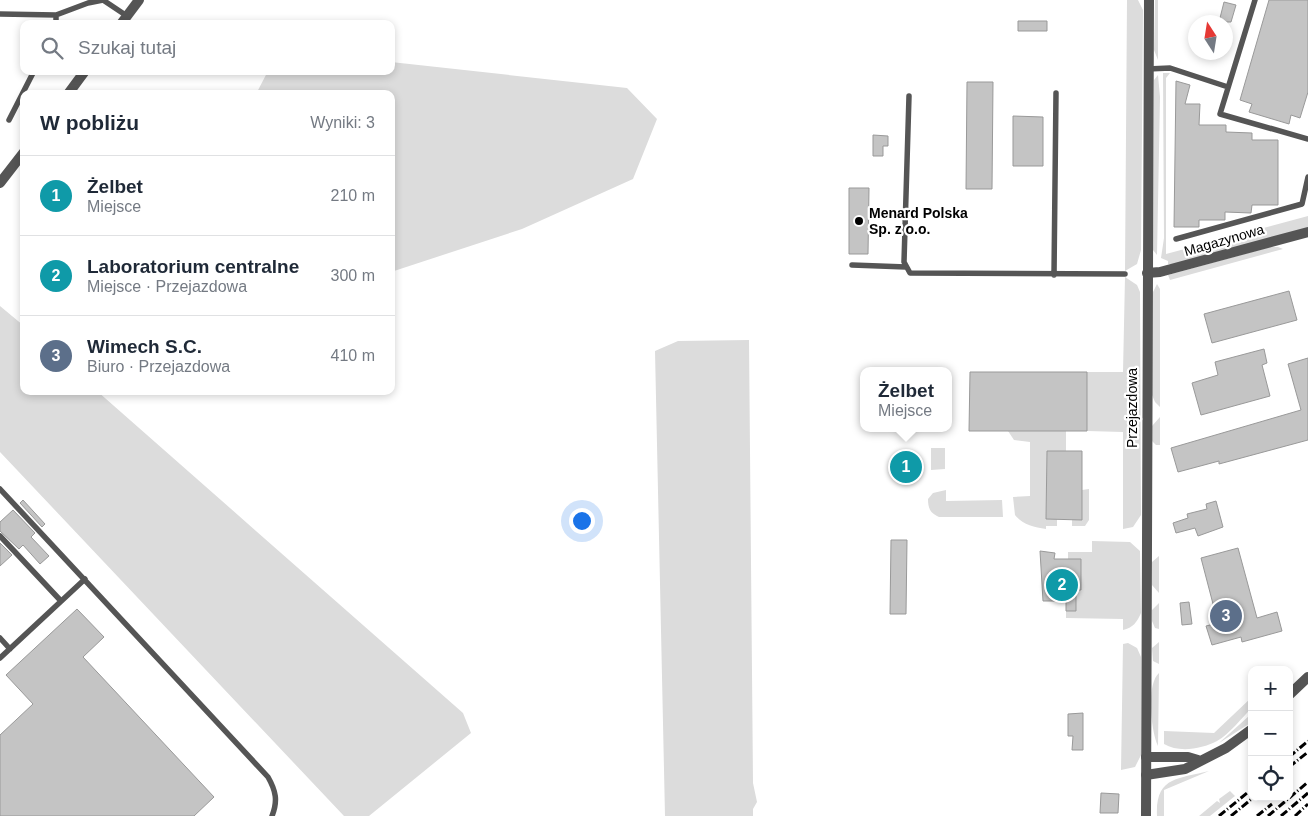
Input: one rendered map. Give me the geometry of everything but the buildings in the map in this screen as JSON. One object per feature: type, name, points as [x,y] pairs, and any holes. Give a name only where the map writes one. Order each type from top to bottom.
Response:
[{"type":"street","points":[[124,20],[140,0]]},
{"type":"street","name":"Przejazdowa","points":[[1146,816],[1149,0]]},
{"type":"street","points":[[71,90],[82,75]]},
{"type":"street","points":[[0,183],[20,157]]},
{"type":"street","name":"Magazynowa","points":[[1147,273],[1160,272],[1308,232]]},
{"type":"street","points":[[1293,690],[1308,677]]},
{"type":"street","points":[[1146,774],[1184,768],[1226,748],[1248,732]]},
{"type":"street","points":[[1146,757],[1188,757],[1198,760]]},
{"type":"lane","points":[[0,14],[56,15],[88,3],[103,0],[124,20]]},
{"type":"lane","points":[[1255,0],[1220,114],[1308,139]]},
{"type":"lane","points":[[56,15],[56,20]]},
{"type":"lane","points":[[1148,69],[1170,68],[1228,87]]},
{"type":"lane","points":[[24,90],[32,75]]},
{"type":"lane","points":[[1054,275],[1056,93]]},
{"type":"lane","points":[[909,96],[904,233],[906,267],[910,272],[1054,275],[1125,274]]},
{"type":"lane","points":[[9,120],[20,98]]},
{"type":"lane","points":[[1176,239],[1302,204],[1308,177]]},
{"type":"lane","points":[[852,266],[906,267]]},
{"type":"lane","points":[[0,489],[268,777],[275,789],[277,802],[272,816]]},
{"type":"lane","points":[[0,536],[62,600]]},
{"type":"lane","points":[[0,658],[84,579]]},
{"type":"lane","points":[[0,638],[10,649]]},
{"type":"shaded area","points":[[1127,0],[1138,0],[1143,10],[1141,250],[1137,264],[1125,271]]},
{"type":"shaded area","points":[[1155,0],[1158,0],[1158,60],[1154,50]]},
{"type":"shaded area","points":[[395,62],[627,88],[657,119],[633,179],[522,229],[395,271],[395,90],[258,90],[266,75],[395,75]]},
{"type":"shaded area","points":[[1163,73],[1170,73],[1166,78],[1166,254],[1308,216],[1308,228],[1173,264],[1168,264],[1168,261],[1161,258],[1164,238]]},
{"type":"shaded area","points":[[1158,75],[1160,97],[1157,255],[1153,250],[1154,80]]},
{"type":"shaded area","points":[[1270,247],[1283,249],[1170,280],[1168,275]]},
{"type":"shaded area","points":[[1125,277],[1137,285],[1140,292],[1141,515],[1133,527],[1123,529],[1123,432],[1087,431],[1087,372],[1123,372]]},
{"type":"shaded area","points":[[1157,284],[1160,289],[1160,407],[1152,395],[1152,294]]},
{"type":"shaded area","points":[[0,306],[20,323],[20,395],[102,395],[463,713],[471,733],[369,816],[344,816],[0,452]]},
{"type":"shaded area","points":[[749,340],[753,783],[757,802],[753,809],[753,816],[665,816],[655,351],[678,341]]},
{"type":"shaded area","points":[[1160,417],[1160,445],[1156,445],[1152,441],[1152,426]]},
{"type":"shaded area","points":[[1008,431],[1066,431],[1066,451],[1047,451],[1046,519],[1057,519],[1057,526],[1046,526],[1046,529],[1033,526],[1025,523],[1015,515],[1013,497],[1030,496],[1030,442],[1014,440]]},
{"type":"shaded area","points":[[931,448],[945,448],[945,469],[931,470]]},
{"type":"shaded area","points":[[1089,489],[1089,520],[1085,526],[1072,526],[1072,519],[1082,490]]},
{"type":"shaded area","points":[[946,490],[946,501],[1002,500],[1003,517],[939,517],[930,510],[928,499],[933,493]]},
{"type":"shaded area","points":[[1092,541],[1130,542],[1140,551],[1141,613],[1129,628],[1123,630],[1123,619],[1066,618],[1066,611],[1076,611],[1076,590],[1081,589],[1081,559],[1068,559],[1068,552],[1092,552]]},
{"type":"shaded area","points":[[1159,556],[1159,593],[1152,585],[1152,562]]},
{"type":"shaded area","points":[[1159,603],[1159,629],[1155,628],[1152,621],[1152,610]]},
{"type":"shaded area","points":[[1159,642],[1159,664],[1153,661],[1152,648]]},
{"type":"shaded area","points":[[1128,643],[1137,648],[1141,657],[1141,755],[1135,767],[1121,770],[1123,644]]},
{"type":"shaded area","points":[[1159,673],[1158,746],[1153,730],[1151,697],[1152,687]]},
{"type":"shaded area","points":[[1248,701],[1248,712],[1217,741],[1190,749],[1170,747],[1164,744],[1164,731],[1214,733]]},
{"type":"shaded area","points":[[1248,717],[1248,725],[1219,743]]},
{"type":"shaded area","points":[[1209,771],[1164,790],[1164,816],[1157,816],[1157,803],[1160,793],[1165,786],[1179,778]]},
{"type":"shaded area","points":[[1230,791],[1235,796],[1210,816],[1199,816],[1217,801],[1220,803],[1219,799]]},
{"type":"railway","points":[[1290,756],[1308,741]]},
{"type":"railway","points":[[1293,764],[1308,752]]},
{"type":"railway","points":[[1268,816],[1308,782]]},
{"type":"railway","points":[[1219,816],[1248,792]]},
{"type":"railway","points":[[1281,816],[1308,793]]},
{"type":"railway","points":[[1231,816],[1249,801]]},
{"type":"railway","points":[[1257,816],[1272,804]]},
{"type":"railway","points":[[1295,816],[1308,804]]},
{"type":"place","name":"Menard Polska Sp. z o.o.","points":[[859,221]]},
{"type":"place","name":"Żelbet","points":[[906,467]]},
{"type":"place","name":"Laboratorium centralne","points":[[1062,585]]},
{"type":"place","name":"Wimech S.C.","points":[[1226,616]]}]
